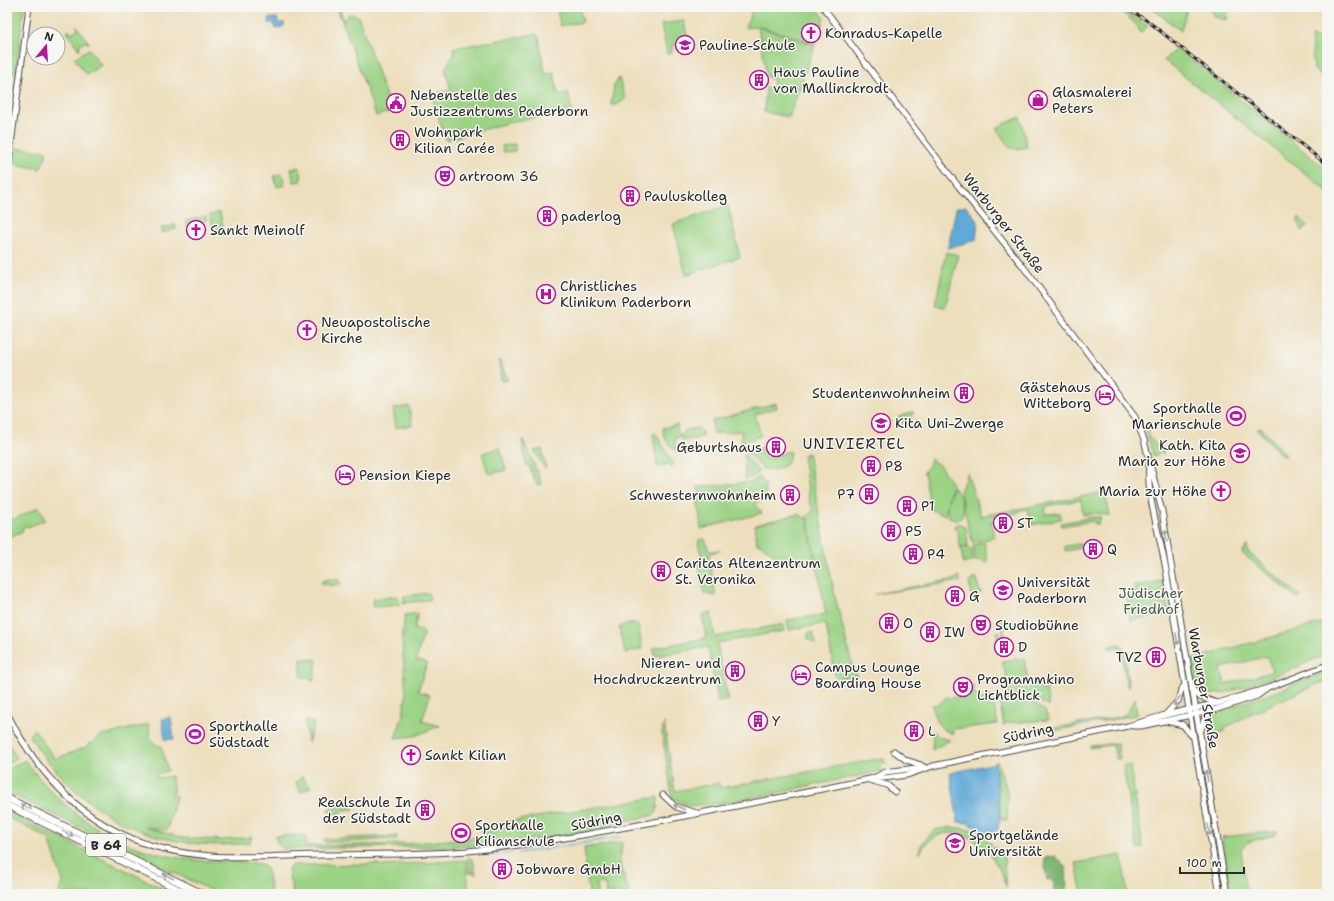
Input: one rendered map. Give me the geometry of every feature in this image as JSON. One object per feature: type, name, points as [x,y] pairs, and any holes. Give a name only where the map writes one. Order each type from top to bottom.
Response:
[{"type":"highway","name":"B 64","points":[[7,798],[203,894]]},
{"type":"highway","name":"B 64","points":[[7,805],[188,894]]},
{"type":"main road","points":[[7,176],[29,7]]},
{"type":"main road","name":"Warburger Straße","points":[[823,7],[957,183],[1022,265],[1131,410],[1142,433],[1162,511],[1227,894]]},
{"type":"main road","name":"Warburger Straße","points":[[1150,462],[1150,485],[1165,563],[1188,713],[1220,894]]},
{"type":"main road","points":[[1128,726],[1141,726],[1165,721],[1268,688],[1327,666]]},
{"type":"main road","points":[[1165,715],[1178,701],[1181,690],[1184,686]]},
{"type":"main road","points":[[1192,688],[1200,697],[1218,703]]},
{"type":"main road","points":[[1196,711],[1214,710],[1257,696],[1268,688]]},
{"type":"main road","points":[[1200,734],[1204,720],[1214,710]]},
{"type":"main road","name":"Südring","points":[[7,713],[37,763],[52,781],[79,807],[119,833],[135,840],[177,852],[216,857],[381,855],[479,850],[560,840],[866,780],[874,778],[885,772],[934,766],[1128,726]]},
{"type":"main road","points":[[1128,726],[1165,715],[1188,713]]},
{"type":"main road","points":[[1165,721],[1183,726],[1192,736]]},
{"type":"main road","points":[[894,751],[914,764],[934,766]]},
{"type":"main road","points":[[866,780],[887,785],[895,792]]},
{"type":"main road","points":[[664,795],[676,807],[698,813]]},
{"type":"green space","points":[[7,7],[24,7],[16,73],[11,73],[11,77],[7,77]]},
{"type":"green space","points":[[337,7],[339,7],[344,21],[349,14],[358,16],[391,111],[376,116]]},
{"type":"green space","points":[[557,7],[579,7],[583,22],[560,26]]},
{"type":"green space","points":[[758,7],[817,7],[824,18],[816,43],[757,26],[745,28],[752,11]]},
{"type":"green space","points":[[1115,7],[1118,7],[1148,26],[1141,33],[1134,22]]},
{"type":"green space","points":[[1150,7],[1197,7],[1187,9],[1181,31]]},
{"type":"green space","points":[[1210,7],[1228,7],[1227,20],[1215,17]]},
{"type":"green space","points":[[684,21],[688,41],[672,45],[672,52],[667,54],[661,24]]},
{"type":"green space","points":[[76,25],[89,43],[88,44],[86,41],[79,46],[79,50],[67,32],[69,30],[71,33],[78,29]]},
{"type":"green space","points":[[758,27],[815,45],[789,117],[764,112],[766,87],[772,87],[774,80],[767,77]]},
{"type":"green space","points":[[536,34],[539,37],[545,74],[554,72],[558,94],[568,93],[572,111],[514,121],[446,140],[431,95],[451,90],[445,69],[454,53],[453,48]]},
{"type":"green space","points":[[1311,36],[1327,41],[1327,79],[1314,70]]},
{"type":"green space","points":[[1177,48],[1327,170],[1327,191],[1164,60]]},
{"type":"green space","points":[[89,49],[101,65],[87,75],[74,58]]},
{"type":"green space","points":[[619,78],[625,99],[617,105],[611,105],[614,86]]},
{"type":"green space","points":[[1020,117],[1027,147],[1017,149],[1010,148],[996,128]]},
{"type":"green space","points":[[515,144],[515,151],[503,152],[502,146]]},
{"type":"green space","points":[[15,148],[46,151],[47,154],[40,169],[14,164]]},
{"type":"green space","points":[[299,167],[302,177],[300,178],[301,181],[294,182],[291,169]]},
{"type":"green space","points":[[282,174],[285,185],[277,187],[274,176]]},
{"type":"green space","points":[[728,205],[740,257],[686,275],[673,224]]},
{"type":"green space","points":[[220,212],[223,229],[214,230],[210,215]]},
{"type":"green space","points":[[206,216],[207,220],[187,226],[186,221]]},
{"type":"green space","points":[[1299,217],[1308,226],[1302,231],[1298,221]]},
{"type":"green space","points":[[175,224],[176,229],[161,233],[161,228],[169,227]]},
{"type":"green space","points":[[946,252],[958,255],[945,308],[935,306]]},
{"type":"green space","points":[[499,360],[500,361],[508,380],[501,381]]},
{"type":"green space","points":[[776,403],[777,408],[755,414],[761,436],[742,442],[741,431],[713,434],[712,421]]},
{"type":"green space","points":[[409,406],[412,425],[396,428],[393,409]]},
{"type":"green space","points":[[914,412],[906,427],[898,417]]},
{"type":"green space","points":[[677,425],[678,434],[682,435],[686,430],[698,428],[702,432],[703,437],[682,441],[682,437],[675,438],[676,450],[666,441],[663,428]]},
{"type":"green space","points":[[1260,427],[1286,455],[1283,457],[1257,429]]},
{"type":"green space","points":[[1148,430],[1150,434],[1148,435],[1160,450],[1164,451],[1163,455],[1161,452],[1154,457],[1146,431]]},
{"type":"green space","points":[[653,434],[656,434],[673,464],[671,468],[668,464],[657,467]]},
{"type":"green space","points":[[523,439],[542,484],[537,485],[528,464],[526,465],[522,441]]},
{"type":"green space","points":[[500,448],[506,470],[490,474],[488,473],[482,453]]},
{"type":"green space","points":[[762,448],[765,457],[768,458],[790,451],[788,461],[785,465],[778,469],[763,469],[747,452]]},
{"type":"green space","points":[[542,449],[546,468],[534,451]]},
{"type":"green space","points":[[808,453],[833,588],[851,660],[857,676],[838,678],[835,675],[826,625],[822,624],[789,630],[787,620],[826,614],[807,516],[813,510],[812,505],[810,505],[803,455]]},
{"type":"green space","points":[[744,454],[759,472],[750,478],[745,479]]},
{"type":"green space","points":[[931,459],[940,466],[952,484],[945,515],[931,510],[924,472],[929,466]]},
{"type":"green space","points":[[967,473],[981,516],[1105,492],[1110,516],[1097,513],[1083,515],[1081,500],[1046,506],[1045,514],[1060,513],[1061,519],[1032,525],[1027,509],[1020,510],[1018,513],[1000,516],[996,521],[991,522],[994,536],[988,539],[972,542],[960,492]]},
{"type":"green space","points":[[759,477],[765,485],[766,494],[755,505],[762,513],[701,529],[697,496],[700,495],[698,487],[752,482]]},
{"type":"green space","points":[[953,487],[960,497],[963,506],[961,518],[957,520],[949,517],[947,511],[948,501]]},
{"type":"green space","points":[[39,507],[45,520],[28,527],[26,526],[22,528],[23,531],[7,538],[7,520],[11,518],[12,520]]},
{"type":"green space","points":[[798,514],[807,519],[815,560],[788,564],[760,544],[757,544],[755,525]]},
{"type":"green space","points":[[1101,517],[1098,524],[1095,524],[1094,521],[1062,526],[1061,523]]},
{"type":"green space","points":[[956,524],[961,524],[966,528],[968,546],[960,547],[957,527],[953,528]]},
{"type":"green space","points":[[705,539],[709,551],[720,551],[710,553],[709,557],[716,596],[704,593],[698,563],[703,562],[698,543],[700,540]]},
{"type":"green space","points":[[984,542],[988,562],[985,563],[982,559],[975,561],[973,545]]},
{"type":"green space","points":[[1080,544],[1081,548],[1065,551],[1065,546]]},
{"type":"green space","points":[[1247,545],[1248,552],[1301,597],[1298,599],[1242,553]]},
{"type":"green space","points":[[968,547],[971,549],[973,561],[963,563],[961,548]]},
{"type":"green space","points":[[959,577],[961,581],[875,594],[955,579]]},
{"type":"green space","points":[[973,578],[977,578],[979,589],[982,593],[971,595],[969,582],[973,581]]},
{"type":"green space","points":[[329,579],[340,580],[340,586],[322,584],[322,581]]},
{"type":"green space","name":"Jüdischer Friedhof","points":[[1162,581],[1169,614],[1130,620],[1127,598],[1136,596],[1134,586]]},
{"type":"green space","points":[[428,593],[430,598],[429,600],[403,603],[404,596]]},
{"type":"green space","points":[[398,596],[399,605],[372,606],[373,599]]},
{"type":"green space","points":[[1176,608],[1191,698],[1190,698]]},
{"type":"green space","points":[[418,613],[414,629],[424,632],[416,660],[427,663],[418,691],[430,695],[422,721],[440,726],[414,736],[395,738],[403,715],[406,696],[402,640],[405,615]]},
{"type":"green space","points":[[711,613],[715,637],[783,624],[784,631],[717,643],[728,700],[718,702],[708,647],[655,656],[653,648],[706,638],[702,615]]},
{"type":"green space","points":[[1001,616],[1005,640],[997,641],[997,632],[999,631],[1001,640],[1004,639],[1002,627],[999,624]]},
{"type":"green space","points":[[1325,622],[1327,624],[1327,654],[1262,681],[1225,692],[1210,695],[1200,693],[1196,688],[1190,663],[1194,662],[1194,659]],"holes":[[[1268,656],[1272,672],[1225,684],[1221,668]]]},
{"type":"green space","points":[[634,623],[638,624],[642,649],[625,653],[619,626]]},
{"type":"green space","points":[[813,632],[816,644],[808,639],[808,633]]},
{"type":"green space","points":[[1119,644],[1123,646],[1129,688],[1127,686],[1120,647],[1109,649],[1109,646]]},
{"type":"green space","points":[[301,658],[317,660],[314,680],[301,677]]},
{"type":"green space","points":[[1024,658],[1028,682],[1041,685],[1042,690],[1046,689],[1049,707],[1041,702],[1036,703],[1008,682],[1002,661]]},
{"type":"green space","points":[[1327,671],[1327,680],[1250,714],[1226,728],[1225,731],[1213,735],[1211,716],[1217,711],[1270,694]]},
{"type":"green space","points":[[967,683],[974,687],[973,692],[986,701],[990,695],[990,701],[994,706],[998,724],[953,729],[953,734],[948,732],[938,723],[934,715],[932,705],[940,704],[946,697],[958,697]]},
{"type":"green space","points":[[1007,685],[1045,711],[1049,720],[1005,723],[1004,726],[1000,705],[1008,693]]},
{"type":"green space","points":[[1135,698],[1137,714],[1135,715],[1054,731],[1054,728],[1120,717],[1127,713]]},
{"type":"green space","points":[[305,720],[314,723],[308,743]]},
{"type":"green space","points":[[664,723],[675,791],[719,783],[720,788],[883,758],[886,764],[881,765],[882,771],[732,802],[687,806],[672,797],[662,733]]},
{"type":"green space","points":[[149,724],[150,738],[156,745],[161,746],[168,771],[157,774],[157,778],[171,776],[174,793],[172,793],[172,796],[176,795],[176,797],[167,830],[145,827],[183,838],[221,840],[252,837],[250,843],[215,845],[183,842],[152,835],[123,823],[97,807],[72,787],[50,763],[29,735],[34,729],[55,759],[86,747],[101,736]]},
{"type":"green space","points":[[933,731],[939,737],[950,740],[932,750]]},
{"type":"green space","points":[[7,741],[17,758],[7,764]]},
{"type":"green space","points":[[1117,743],[1120,759],[1116,759],[1113,745],[1090,748],[1090,746]]},
{"type":"green space","points":[[25,760],[59,799],[98,829],[143,849],[168,856],[194,860],[249,862],[264,865],[268,874],[271,894],[218,894],[7,792],[7,770]]},
{"type":"green space","points":[[997,761],[1008,793],[1007,821],[1001,819],[995,762]]},
{"type":"green space","points":[[1130,765],[1143,848],[1137,849],[1123,766]]},
{"type":"green space","points":[[302,776],[311,787],[300,792],[296,783]]},
{"type":"green space","points":[[658,797],[657,812],[654,815],[610,824],[606,828],[560,836],[480,846],[283,849],[278,844],[275,836],[306,835],[306,846],[404,844],[482,837],[481,826]]},
{"type":"green space","points":[[346,799],[354,809],[344,810],[339,814],[330,813],[328,810]]},
{"type":"green space","points":[[7,812],[174,894],[59,894],[63,882],[49,839],[7,817]]},
{"type":"green space","points":[[952,827],[972,830],[992,844],[986,849],[960,834],[942,834],[934,837],[919,853],[921,845],[934,830]]},
{"type":"green space","points":[[1278,831],[1275,835],[1248,842],[1241,849],[1246,894],[1230,894],[1222,837]]},
{"type":"green space","points":[[397,836],[397,839],[325,843],[324,839]]},
{"type":"green space","points":[[622,842],[620,866],[630,894],[606,894],[605,885],[602,883],[597,884],[598,894],[589,894],[584,848]]},
{"type":"green space","points":[[994,846],[1004,857],[1006,887],[1000,870],[989,852]]},
{"type":"green space","points":[[1121,855],[1128,894],[1082,894],[1076,863]]},
{"type":"green space","points":[[1055,856],[1066,867],[1067,885],[1064,894],[1055,894],[1053,879],[1047,880],[1044,858]]},
{"type":"green space","points":[[468,857],[473,860],[476,875],[474,872],[469,873]]},
{"type":"green space","points":[[466,860],[469,894],[293,894],[288,870],[292,865],[379,864],[381,866]]},
{"type":"water","points":[[269,18],[277,18],[279,24],[284,22],[284,26],[276,29],[273,22],[269,24]]},
{"type":"water","points":[[966,206],[978,221],[976,240],[948,248],[956,208]]},
{"type":"water","points":[[171,717],[174,739],[165,740],[162,719]]},
{"type":"water","points":[[995,763],[1000,816],[998,829],[991,837],[968,823],[958,822],[950,773]]},
{"type":"waterway","points":[[519,853],[621,837]]},
{"type":"waterway","points":[[493,855],[512,853]]},
{"type":"railway","points":[[1125,7],[1149,22],[1327,165]]},
{"type":"place","name":"Konradus-Kapelle","points":[[811,33]]},
{"type":"place","name":"Pauline-Schule","points":[[685,45]]},
{"type":"place","name":"Haus Pauline von Mallinckrodt","points":[[759,80]]},
{"type":"place","name":"Glasmalerei Peters","points":[[1038,100]]},
{"type":"place","name":"Nebenstelle des Justizzentrums Paderborn","points":[[396,103]]},
{"type":"place","name":"Wohnpark Kilian Carée","points":[[400,140]]},
{"type":"place","name":"artroom 36","points":[[445,176]]},
{"type":"place","name":"Pauluskolleg","points":[[630,196]]},
{"type":"place","name":"paderlog","points":[[547,216]]},
{"type":"place","name":"Sankt Meinolf","points":[[196,230]]},
{"type":"place","name":"Christliches Klinikum Paderborn","points":[[546,294]]},
{"type":"place","name":"Neuapostolische Kirche","points":[[307,330]]},
{"type":"place","name":"Studentenwohnheim","points":[[964,393]]},
{"type":"place","name":"Gästehaus Witteborg","points":[[1105,395]]},
{"type":"place","name":"Sporthalle Marienschule","points":[[1236,416]]},
{"type":"place","name":"Kita Uni-Zwerge","points":[[881,423]]},
{"type":"place","name":"Geburtshaus","points":[[776,447]]},
{"type":"place","name":"Kath. Kita Maria zur Höhe","points":[[1240,453]]},
{"type":"place","name":"P8","points":[[871,466]]},
{"type":"place","name":"Pension Kiepe","points":[[345,475]]},
{"type":"place","name":"Maria zur Höhe","points":[[1221,491]]},
{"type":"place","name":"P7","points":[[869,494]]},
{"type":"place","name":"Schwesternwohnheim","points":[[790,495]]},
{"type":"place","name":"P1","points":[[907,506]]},
{"type":"place","name":"ST","points":[[1003,523]]},
{"type":"place","name":"P5","points":[[891,531]]},
{"type":"place","name":"Q","points":[[1093,549]]},
{"type":"place","name":"P4","points":[[913,554]]},
{"type":"place","name":"Caritas Altenzentrum St. Veronika","points":[[661,571]]},
{"type":"place","name":"Universität Paderborn","points":[[1003,590]]},
{"type":"place","name":"G","points":[[955,596]]},
{"type":"place","name":"O","points":[[889,623]]},
{"type":"place","name":"Studiobühne","points":[[981,625]]},
{"type":"place","name":"IW","points":[[930,632]]},
{"type":"place","name":"D","points":[[1004,647]]},
{"type":"place","name":"TVZ","points":[[1156,657]]},
{"type":"place","name":"Nieren- und Hochdruckzentrum","points":[[735,671]]},
{"type":"place","name":"Campus Lounge Boarding House","points":[[801,675]]},
{"type":"place","name":"Programmkino Lichtblick","points":[[963,687]]},
{"type":"place","name":"Y","points":[[758,721]]},
{"type":"place","name":"L","points":[[914,731]]},
{"type":"place","name":"Sporthalle Südstadt","points":[[195,734]]},
{"type":"place","name":"Sankt Kilian","points":[[411,755]]},
{"type":"place","name":"Realschule In der Südstadt","points":[[425,810]]},
{"type":"place","name":"Sporthalle Kilianschule","points":[[461,833]]},
{"type":"place","name":"Sportgelände Universität","points":[[955,843]]},
{"type":"place","name":"Jobware GmbH","points":[[502,869]]},
{"type":"district","name":"UNIVIERTEL","points":[[854,444]]}]
